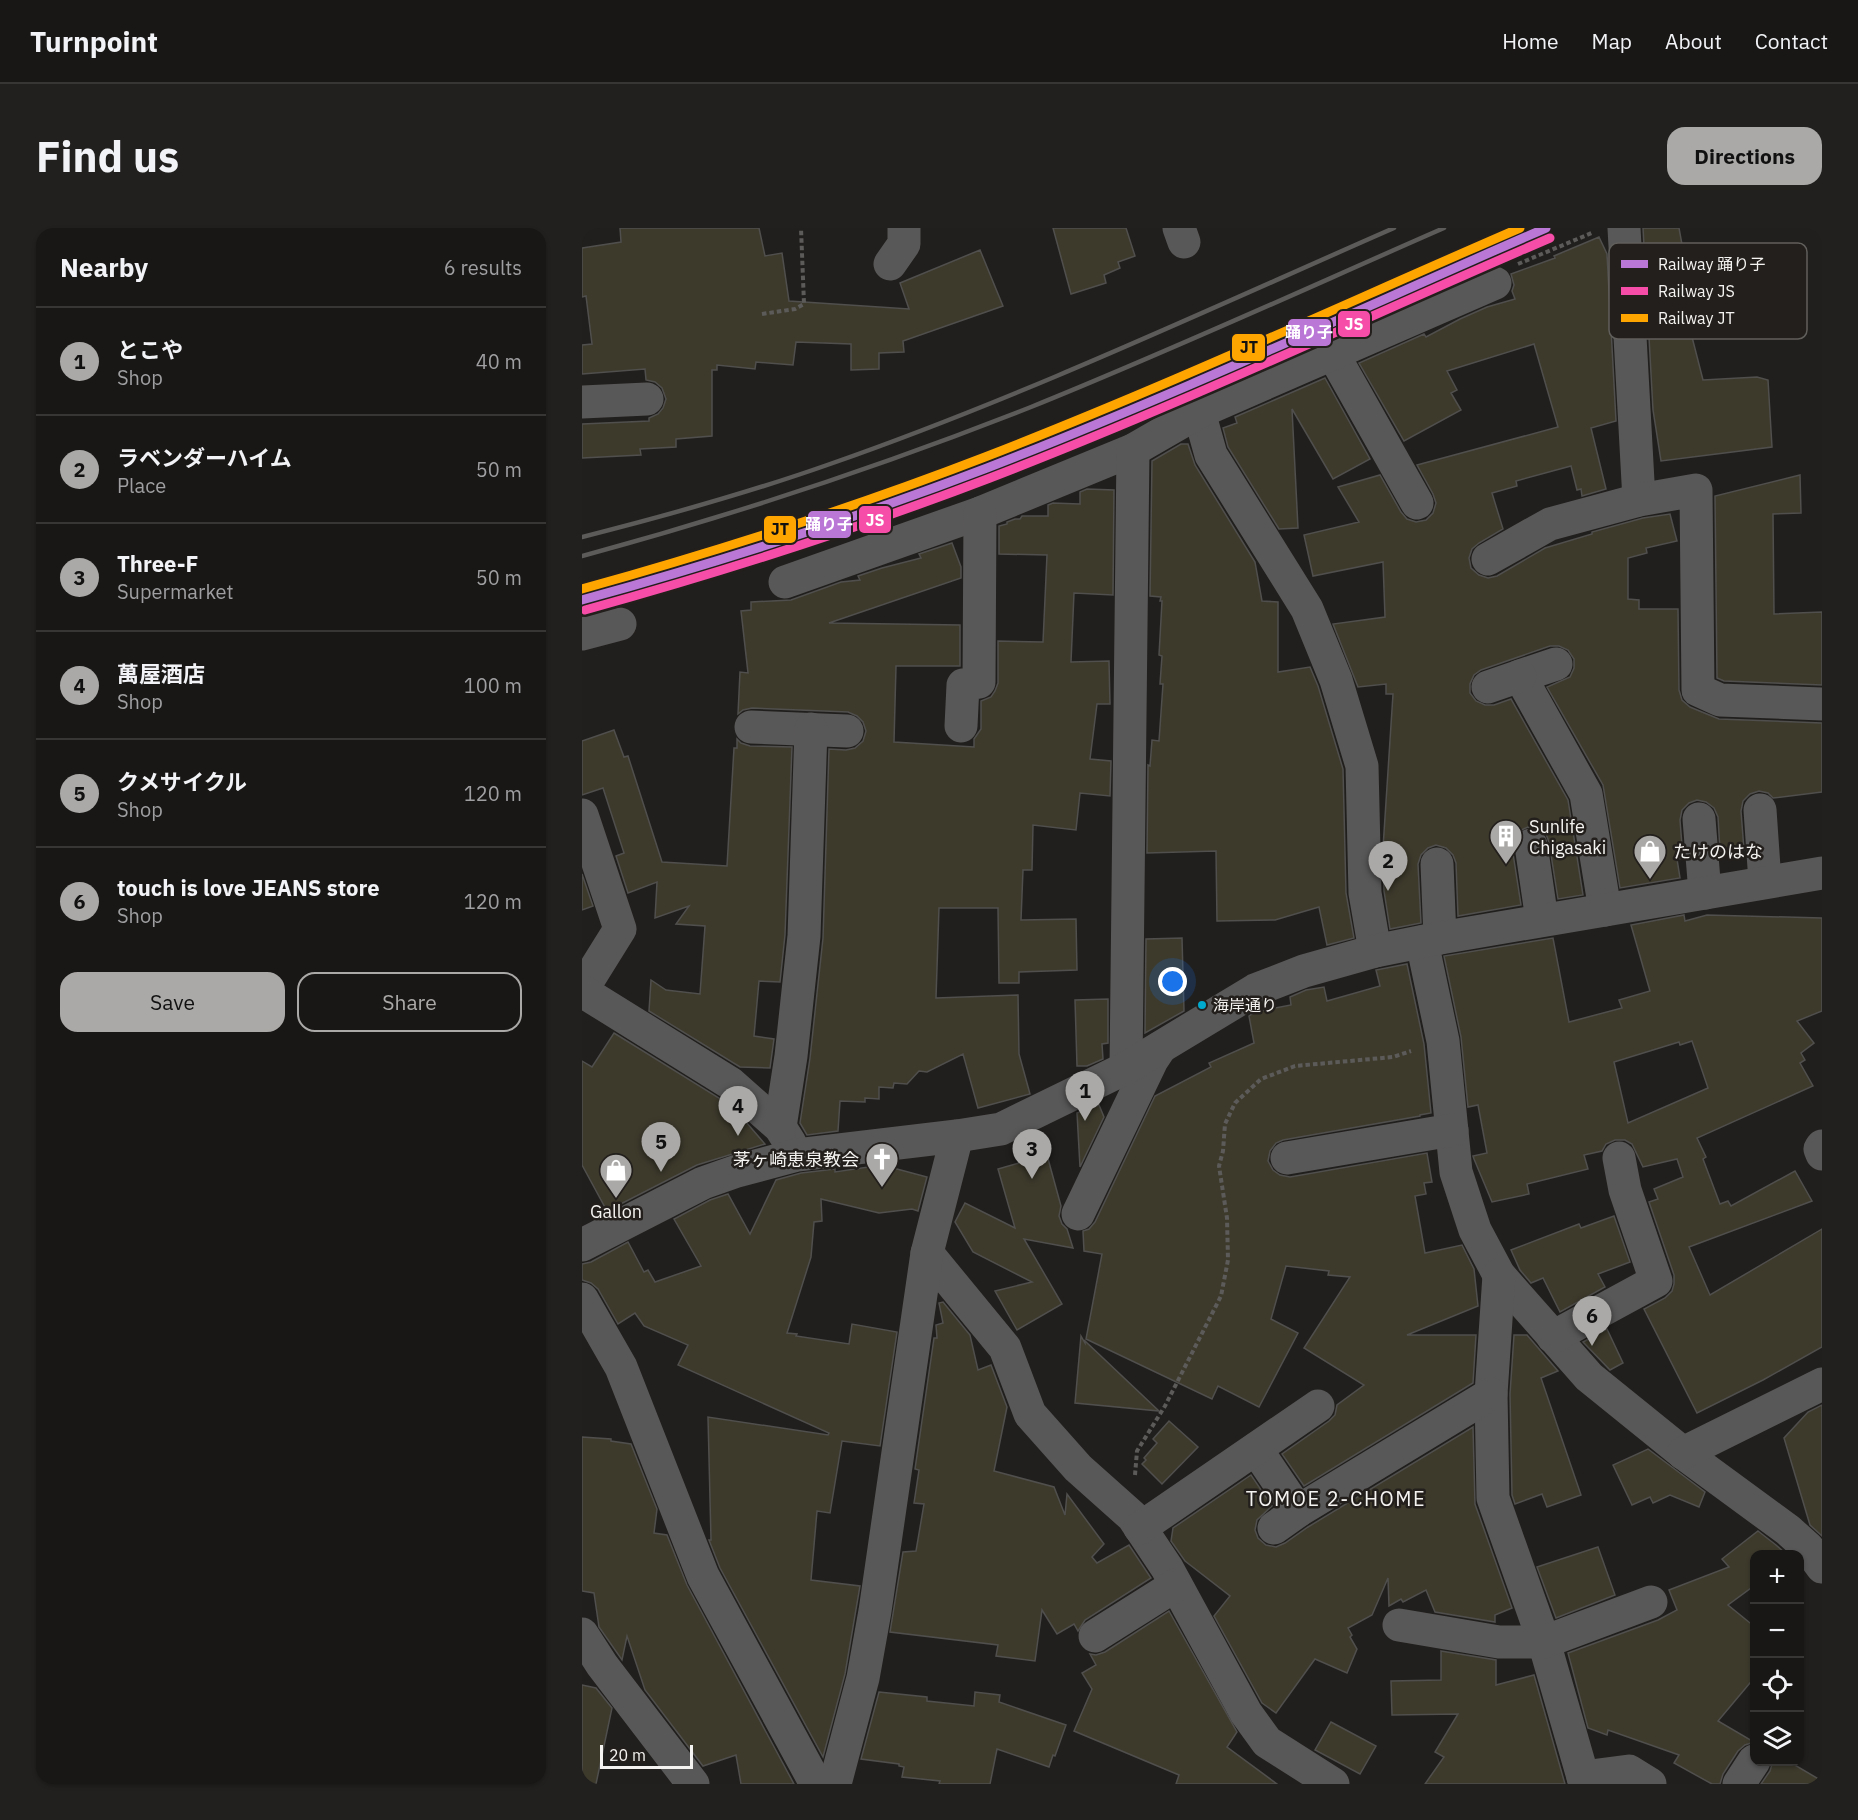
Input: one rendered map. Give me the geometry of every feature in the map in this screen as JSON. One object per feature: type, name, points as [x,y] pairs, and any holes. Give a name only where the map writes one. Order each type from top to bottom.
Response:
[{"type":"street","points":[[890,264],[904,244],[904,228]]},
{"type":"street","points":[[1624,228],[1625,243]]},
{"type":"street","points":[[785,582],[980,513],[1133,450],[1199,412],[1495,283]]},
{"type":"street","points":[[1630,339],[1639,500]]},
{"type":"street","points":[[1333,354],[1417,502]]},
{"type":"street","points":[[582,402],[647,399]]},
{"type":"street","points":[[1199,412],[1211,455],[1307,609],[1336,680],[1362,766],[1365,893],[1375,951]]},
{"type":"street","points":[[1126,1068],[1133,450]]},
{"type":"street","points":[[1488,559],[1550,524],[1639,500],[1696,490],[1698,690],[1719,700],[1822,704]]},
{"type":"street","points":[[961,726],[963,685],[979,682],[980,513]]},
{"type":"street","points":[[582,634],[620,624]]},
{"type":"street","points":[[1488,687],[1556,664]]},
{"type":"street","points":[[1520,676],[1586,794],[1605,910]]},
{"type":"street","points":[[751,727],[847,731]]},
{"type":"street","points":[[780,1127],[791,1056],[804,936],[811,729]]},
{"type":"street","points":[[1760,810],[1765,882]]},
{"type":"street","points":[[1699,819],[1705,893]]},
{"type":"street","points":[[585,835],[620,929],[582,990],[730,1083],[780,1127],[797,1155]]},
{"type":"street","points":[[1531,844],[1542,920]]},
{"type":"street","points":[[1437,864],[1431,940],[1456,1172],[1475,1230],[1499,1275],[1589,1377],[1683,1452],[1788,1530],[1808,1548],[1822,1567]]},
{"type":"street","points":[[582,1245],[703,1184],[737,1170],[797,1155],[1001,1129],[1126,1068],[1255,990],[1304,971],[1375,951],[1431,940],[1822,873]]},
{"type":"street","points":[[1078,1214],[1152,1060],[1161,1047]]},
{"type":"street","points":[[1287,1158],[1452,1130]]},
{"type":"street","points":[[835,1784],[862,1678],[875,1611],[927,1253],[957,1136]]},
{"type":"street","points":[[1822,1146],[1820,1149],[1822,1154]]},
{"type":"street","points":[[1553,1337],[1656,1281],[1625,1190],[1619,1158]]},
{"type":"street","points":[[927,1253],[1005,1348],[1030,1414],[1077,1468],[1136,1523],[1171,1577],[1246,1713],[1267,1742],[1333,1784]]},
{"type":"street","points":[[1499,1275],[1491,1394],[1493,1498],[1544,1642],[1584,1780],[1629,1771],[1650,1784]]},
{"type":"street","points":[[582,1299],[621,1367],[703,1576],[816,1784]]},
{"type":"street","points":[[1683,1452],[1822,1384]]},
{"type":"street","points":[[1256,1449],[1286,1520],[1491,1394]]},
{"type":"street","points":[[1136,1523],[1256,1449],[1318,1406]]},
{"type":"street","points":[[1095,1636],[1171,1577]]},
{"type":"street","points":[[1399,1625],[1499,1642],[1544,1642],[1651,1602]]},
{"type":"street","points":[[582,1634],[592,1663],[693,1784]]},
{"type":"street","points":[[1739,1784],[1752,1766]]},
{"type":"path","points":[[762,314],[795,309],[804,304],[801,228]]},
{"type":"path","points":[[1495,283],[1503,271],[1602,228]]},
{"type":"path","points":[[1136,1523],[1137,1451],[1165,1406],[1221,1296],[1228,1260],[1227,1218],[1219,1166],[1223,1151],[1225,1124],[1235,1103],[1261,1079],[1295,1066],[1393,1057],[1443,1041]]},
{"type":"building","points":[[620,228],[759,228],[765,256],[782,253],[789,301],[909,309],[900,283],[980,250],[1003,306],[903,341],[904,352],[879,353],[879,369],[851,370],[851,344],[796,342],[793,365],[756,362],[755,369],[717,365],[717,370],[712,370],[712,436],[676,439],[676,447],[640,449],[641,455],[582,458],[582,424],[649,421],[649,418],[658,414],[663,408],[666,399],[662,388],[655,382],[646,380],[645,369],[582,374],[582,345],[592,344],[586,296],[582,297],[582,248],[621,242]]},
{"type":"building","points":[[1053,228],[1126,228],[1135,256],[1118,262],[1120,268],[1104,275],[1106,283],[1071,294]]},
{"type":"building","points":[[1643,228],[1679,228],[1682,243],[1644,243]]},
{"type":"building","points":[[1599,237],[1607,254],[1609,339],[1612,339],[1616,421],[1591,428],[1606,489],[1582,496],[1581,489],[1577,490],[1571,466],[1516,481],[1517,486],[1492,493],[1503,529],[1472,549],[1469,558],[1471,568],[1479,575],[1488,578],[1497,576],[1545,548],[1643,518],[1670,514],[1677,541],[1646,548],[1647,553],[1628,558],[1628,599],[1639,600],[1639,609],[1678,609],[1679,690],[1682,700],[1690,707],[1719,719],[1822,723],[1822,792],[1773,798],[1768,793],[1759,791],[1750,794],[1743,801],[1741,811],[1744,850],[1729,853],[1728,850],[1720,851],[1718,817],[1714,808],[1706,802],[1697,800],[1689,803],[1682,810],[1680,820],[1683,858],[1677,859],[1680,878],[1620,888],[1603,785],[1547,687],[1570,677],[1574,668],[1574,659],[1568,650],[1559,646],[1550,646],[1481,670],[1474,675],[1470,684],[1470,693],[1476,701],[1485,705],[1494,705],[1511,699],[1568,800],[1583,895],[1558,899],[1546,834],[1538,828],[1528,827],[1519,831],[1513,839],[1512,847],[1521,905],[1458,916],[1456,863],[1453,855],[1446,848],[1436,845],[1428,848],[1421,855],[1418,864],[1421,923],[1390,929],[1384,891],[1383,848],[1393,694],[1386,694],[1386,684],[1358,687],[1333,624],[1385,617],[1383,562],[1313,576],[1304,535],[1359,522],[1338,487],[1380,475],[1407,519],[1416,522],[1426,520],[1433,513],[1436,503],[1417,465],[1558,427],[1534,344],[1447,371],[1457,390],[1451,393],[1461,410],[1404,441],[1359,363],[1424,334],[1426,337],[1487,307],[1515,299],[1511,274],[1555,258],[1554,256]]},
{"type":"building","points":[[1649,339],[1693,339],[1703,380],[1757,377],[1768,380],[1772,447],[1661,461],[1653,410]]},
{"type":"building","points":[[1325,378],[1370,459],[1333,479],[1292,409],[1298,528],[1279,529],[1228,447],[1223,428],[1237,423],[1235,417]]},
{"type":"building","points":[[1181,444],[1188,444],[1195,465],[1255,562],[1262,601],[1278,602],[1278,672],[1310,667],[1318,686],[1343,769],[1346,893],[1354,938],[1327,945],[1319,907],[1275,920],[1217,921],[1216,851],[1147,853],[1148,765],[1150,766],[1152,740],[1159,741],[1163,684],[1160,684],[1162,656],[1159,655],[1162,601],[1160,601],[1161,597],[1150,596],[1152,461]]},
{"type":"building","points":[[1800,475],[1801,513],[1773,514],[1774,614],[1822,612],[1822,685],[1724,681],[1717,678],[1715,496]]},
{"type":"building","points":[[1087,489],[1114,490],[1113,595],[1074,593],[1071,662],[1109,661],[1110,704],[1097,704],[1090,759],[1111,761],[1110,796],[1080,793],[1076,830],[1033,825],[1032,870],[1023,870],[1021,920],[1076,919],[1077,970],[1019,972],[1019,983],[999,983],[998,908],[939,908],[936,998],[1018,995],[1019,1054],[1030,1094],[978,1108],[963,1054],[927,1072],[919,1071],[907,1084],[894,1083],[893,1088],[879,1087],[879,1099],[865,1098],[865,1102],[840,1101],[838,1131],[807,1135],[800,1123],[810,1058],[823,938],[829,749],[855,748],[863,741],[866,731],[863,722],[848,712],[752,708],[738,714],[740,672],[748,673],[741,611],[751,610],[751,602],[791,600],[841,582],[860,580],[858,576],[921,558],[919,554],[952,543],[961,567],[961,578],[829,623],[960,625],[960,666],[896,666],[894,742],[974,747],[974,739],[981,729],[981,701],[991,697],[998,683],[998,641],[1043,642],[1047,555],[999,554],[999,526],[1020,519],[1022,516],[1048,516],[1048,505],[1053,503],[1080,504],[1080,492]]},
{"type":"building","points":[[614,730],[624,757],[628,756],[662,862],[727,866],[734,748],[737,748],[737,739],[750,746],[792,747],[785,935],[780,982],[759,981],[754,1036],[774,1039],[770,1068],[740,1067],[649,1011],[651,980],[666,990],[700,994],[705,926],[676,924],[689,906],[655,918],[657,882],[628,893],[616,856],[624,853],[603,788],[582,795],[582,741]]},
{"type":"building","points":[[582,874],[593,906],[582,910]]},
{"type":"building","points":[[1684,915],[1685,921],[1707,915],[1822,918],[1822,1011],[1797,1021],[1814,1043],[1801,1053],[1805,1060],[1800,1063],[1813,1086],[1697,1138],[1706,1157],[1703,1159],[1720,1204],[1728,1201],[1731,1206],[1795,1171],[1812,1201],[1689,1247],[1710,1295],[1822,1229],[1822,1347],[1697,1413],[1644,1309],[1665,1298],[1672,1291],[1674,1284],[1674,1275],[1649,1202],[1658,1199],[1654,1189],[1683,1177],[1677,1159],[1643,1167],[1632,1144],[1625,1140],[1615,1140],[1606,1144],[1602,1151],[1584,1155],[1588,1169],[1527,1184],[1529,1194],[1492,1202],[1473,1156],[1487,1153],[1478,1105],[1468,1107],[1461,1037],[1444,956],[1553,938],[1569,1022],[1622,1008],[1619,1000],[1650,991],[1631,925]],"holes":[[[1692,1041],[1708,1088],[1628,1123],[1614,1062],[1679,1042],[1680,1045]]]},
{"type":"building","points":[[1182,938],[1184,1011],[1145,1033],[1146,939]]},
{"type":"building","points":[[1407,964],[1424,1044],[1431,1113],[1283,1140],[1276,1143],[1270,1151],[1268,1161],[1273,1170],[1280,1175],[1290,1177],[1427,1153],[1432,1182],[1424,1183],[1426,1194],[1415,1196],[1425,1253],[1462,1245],[1474,1269],[1478,1306],[1407,1335],[1476,1335],[1473,1383],[1304,1486],[1282,1454],[1329,1421],[1335,1415],[1337,1405],[1364,1385],[1304,1348],[1350,1277],[1328,1275],[1329,1271],[1286,1266],[1271,1319],[1298,1333],[1259,1407],[1218,1386],[1212,1399],[1086,1339],[1102,1254],[1084,1251],[1083,1231],[1089,1229],[1095,1222],[1155,1096],[1211,1067],[1209,1063],[1254,1043],[1249,1016],[1255,1012],[1291,1005],[1290,997],[1306,990],[1324,987],[1327,1001],[1380,986],[1376,970]]},
{"type":"building","points":[[1108,999],[1108,1043],[1102,1044],[1103,1059],[1087,1066],[1077,1066],[1075,1000]]},
{"type":"building","points":[[614,1033],[719,1098],[746,1122],[765,1144],[697,1165],[607,1211],[582,1165],[582,1061],[592,1067]]},
{"type":"building","points":[[1099,1105],[1104,1117],[1080,1167],[1077,1113]]},
{"type":"building","points":[[1047,1155],[1061,1206],[1059,1216],[1067,1229],[1073,1248],[1024,1239],[1062,1304],[1017,1330],[995,1291],[1032,1282],[973,1252],[955,1222],[965,1203],[1015,1228],[998,1169]]},
{"type":"building","points":[[882,1165],[927,1177],[918,1211],[912,1209],[879,1213],[821,1199],[822,1221],[814,1222],[811,1257],[787,1333],[849,1344],[852,1324],[897,1332],[880,1446],[842,1441],[830,1513],[817,1511],[811,1580],[860,1586],[845,1674],[823,1757],[720,1568],[709,1540],[711,1540],[708,1417],[828,1435],[829,1433],[678,1365],[688,1345],[644,1326],[635,1313],[618,1324],[598,1289],[582,1280],[582,1264],[591,1262],[628,1242],[644,1272],[648,1270],[655,1282],[701,1266],[674,1219],[710,1200],[728,1194],[750,1234],[776,1180],[801,1173],[835,1169],[835,1172]]},
{"type":"building","points":[[1614,1216],[1630,1262],[1598,1274],[1605,1287],[1560,1312],[1543,1278],[1531,1283],[1520,1270],[1511,1250],[1579,1224],[1581,1228]]},
{"type":"building","points":[[943,1302],[970,1335],[978,1370],[991,1365],[1007,1407],[994,1471],[1054,1487],[1065,1515],[1067,1494],[1104,1544],[1092,1557],[1097,1563],[1129,1545],[1151,1578],[1085,1620],[1078,1631],[1074,1624],[1057,1634],[1042,1610],[1035,1661],[996,1656],[998,1645],[890,1632],[903,1552],[916,1551],[924,1504],[914,1503],[919,1470],[915,1469],[934,1338],[937,1338],[936,1325],[943,1323],[939,1303]]},
{"type":"building","points":[[1607,1329],[1623,1363],[1610,1370],[1583,1342]]},
{"type":"building","points":[[1514,1335],[1527,1335],[1558,1371],[1541,1378],[1581,1495],[1547,1507],[1542,1494],[1515,1504],[1512,1495],[1510,1394]]},
{"type":"building","points":[[1081,1336],[1085,1343],[1085,1341],[1159,1411],[1075,1403]]},
{"type":"building","points":[[1822,1405],[1822,1536],[1810,1525],[1784,1438],[1808,1412]]},
{"type":"building","points":[[1169,1421],[1198,1447],[1162,1484],[1142,1464],[1146,1460],[1144,1458],[1157,1443],[1153,1439]]},
{"type":"building","points":[[1473,1427],[1475,1504],[1512,1608],[1495,1615],[1495,1622],[1435,1612],[1426,1590],[1403,1602],[1401,1599],[1389,1606],[1388,1578],[1372,1615],[1348,1628],[1357,1649],[1347,1673],[1315,1659],[1276,1713],[1262,1703],[1214,1616],[1230,1596],[1185,1561],[1171,1541],[1173,1528],[1251,1475],[1272,1506],[1257,1520],[1255,1530],[1258,1538],[1266,1545],[1276,1547]]},
{"type":"building","points":[[582,1437],[611,1439],[611,1441],[631,1444],[657,1509],[654,1533],[667,1535],[687,1585],[794,1784],[741,1784],[736,1755],[703,1766],[645,1690],[627,1636],[622,1660],[599,1627],[594,1593],[582,1591]]},
{"type":"building","points":[[1648,1449],[1705,1492],[1699,1507],[1670,1495],[1653,1503],[1650,1497],[1632,1505],[1613,1465]]},
{"type":"building","points":[[1758,1531],[1782,1550],[1750,1550],[1750,1589],[1728,1605],[1750,1623],[1750,1683],[1718,1721],[1750,1740],[1750,1743],[1738,1751],[1723,1774],[1720,1784],[1712,1784],[1674,1763],[1679,1755],[1608,1730],[1607,1735],[1588,1728],[1568,1653],[1658,1620],[1677,1610],[1669,1590],[1729,1567],[1722,1559]]},
{"type":"building","points":[[1598,1547],[1615,1595],[1556,1618],[1537,1567]]},
{"type":"building","points":[[1169,1611],[1237,1732],[1227,1747],[1277,1784],[1176,1784],[1179,1775],[1074,1731],[1092,1689],[1082,1673],[1096,1665],[1090,1654],[1105,1652]]},
{"type":"building","points":[[1441,1651],[1496,1660],[1496,1685],[1534,1675],[1565,1784],[1425,1784],[1444,1757],[1435,1752],[1458,1714],[1392,1715],[1391,1681],[1441,1680]]},
{"type":"building","points":[[582,1685],[596,1688],[612,1708],[596,1784],[582,1784]]},
{"type":"building","points":[[879,1692],[927,1697],[927,1701],[974,1706],[975,1692],[1000,1695],[999,1702],[1066,1725],[1049,1767],[997,1749],[990,1784],[939,1784],[940,1781],[902,1777],[904,1767],[899,1764],[861,1759]]},
{"type":"building","points":[[1331,1722],[1376,1746],[1360,1774],[1315,1750]]},
{"type":"building","points":[[1772,1766],[1796,1766],[1822,1781],[1822,1784],[1761,1784]]},
{"type":"railway","points":[[582,537],[799,475],[902,438],[1044,382],[1394,228]]},
{"type":"railway","points":[[582,556],[752,506],[864,469],[976,428],[1135,364],[1444,228]]},
{"type":"rail line","name":"JT","points":[[582,589],[785,528],[985,457],[1187,374],[1520,228]]},
{"type":"rail line","name":"踊り子","points":[[582,600],[786,539],[987,468],[1198,381],[1546,228]]},
{"type":"rail line","name":"JS","points":[[585,610],[789,549],[990,478],[1132,421],[1550,238]]},
{"type":"place","name":"Sunlife Chigasaki","points":[[1506,865]]},
{"type":"place","name":"たけのはな","points":[[1650,880]]},
{"type":"place","name":"ラベンダーハイム","points":[[1388,891]]},
{"type":"place","name":"海岸通り","points":[[1202,1005]]},
{"type":"place","name":"とこや","points":[[1085,1121]]},
{"type":"place","name":"萬屋酒店","points":[[738,1136]]},
{"type":"place","name":"クメサイクル","points":[[661,1172]]},
{"type":"place","name":"Three-F","points":[[1032,1179]]},
{"type":"place","name":"茅ヶ崎恵泉教会","points":[[882,1188]]},
{"type":"place","name":"Gallon","points":[[616,1199]]},
{"type":"place","name":"touch is love JEANS store","points":[[1592,1346]]},
{"type":"district","name":"TOMOE 2-CHOME","points":[[1336,1498]]}]
